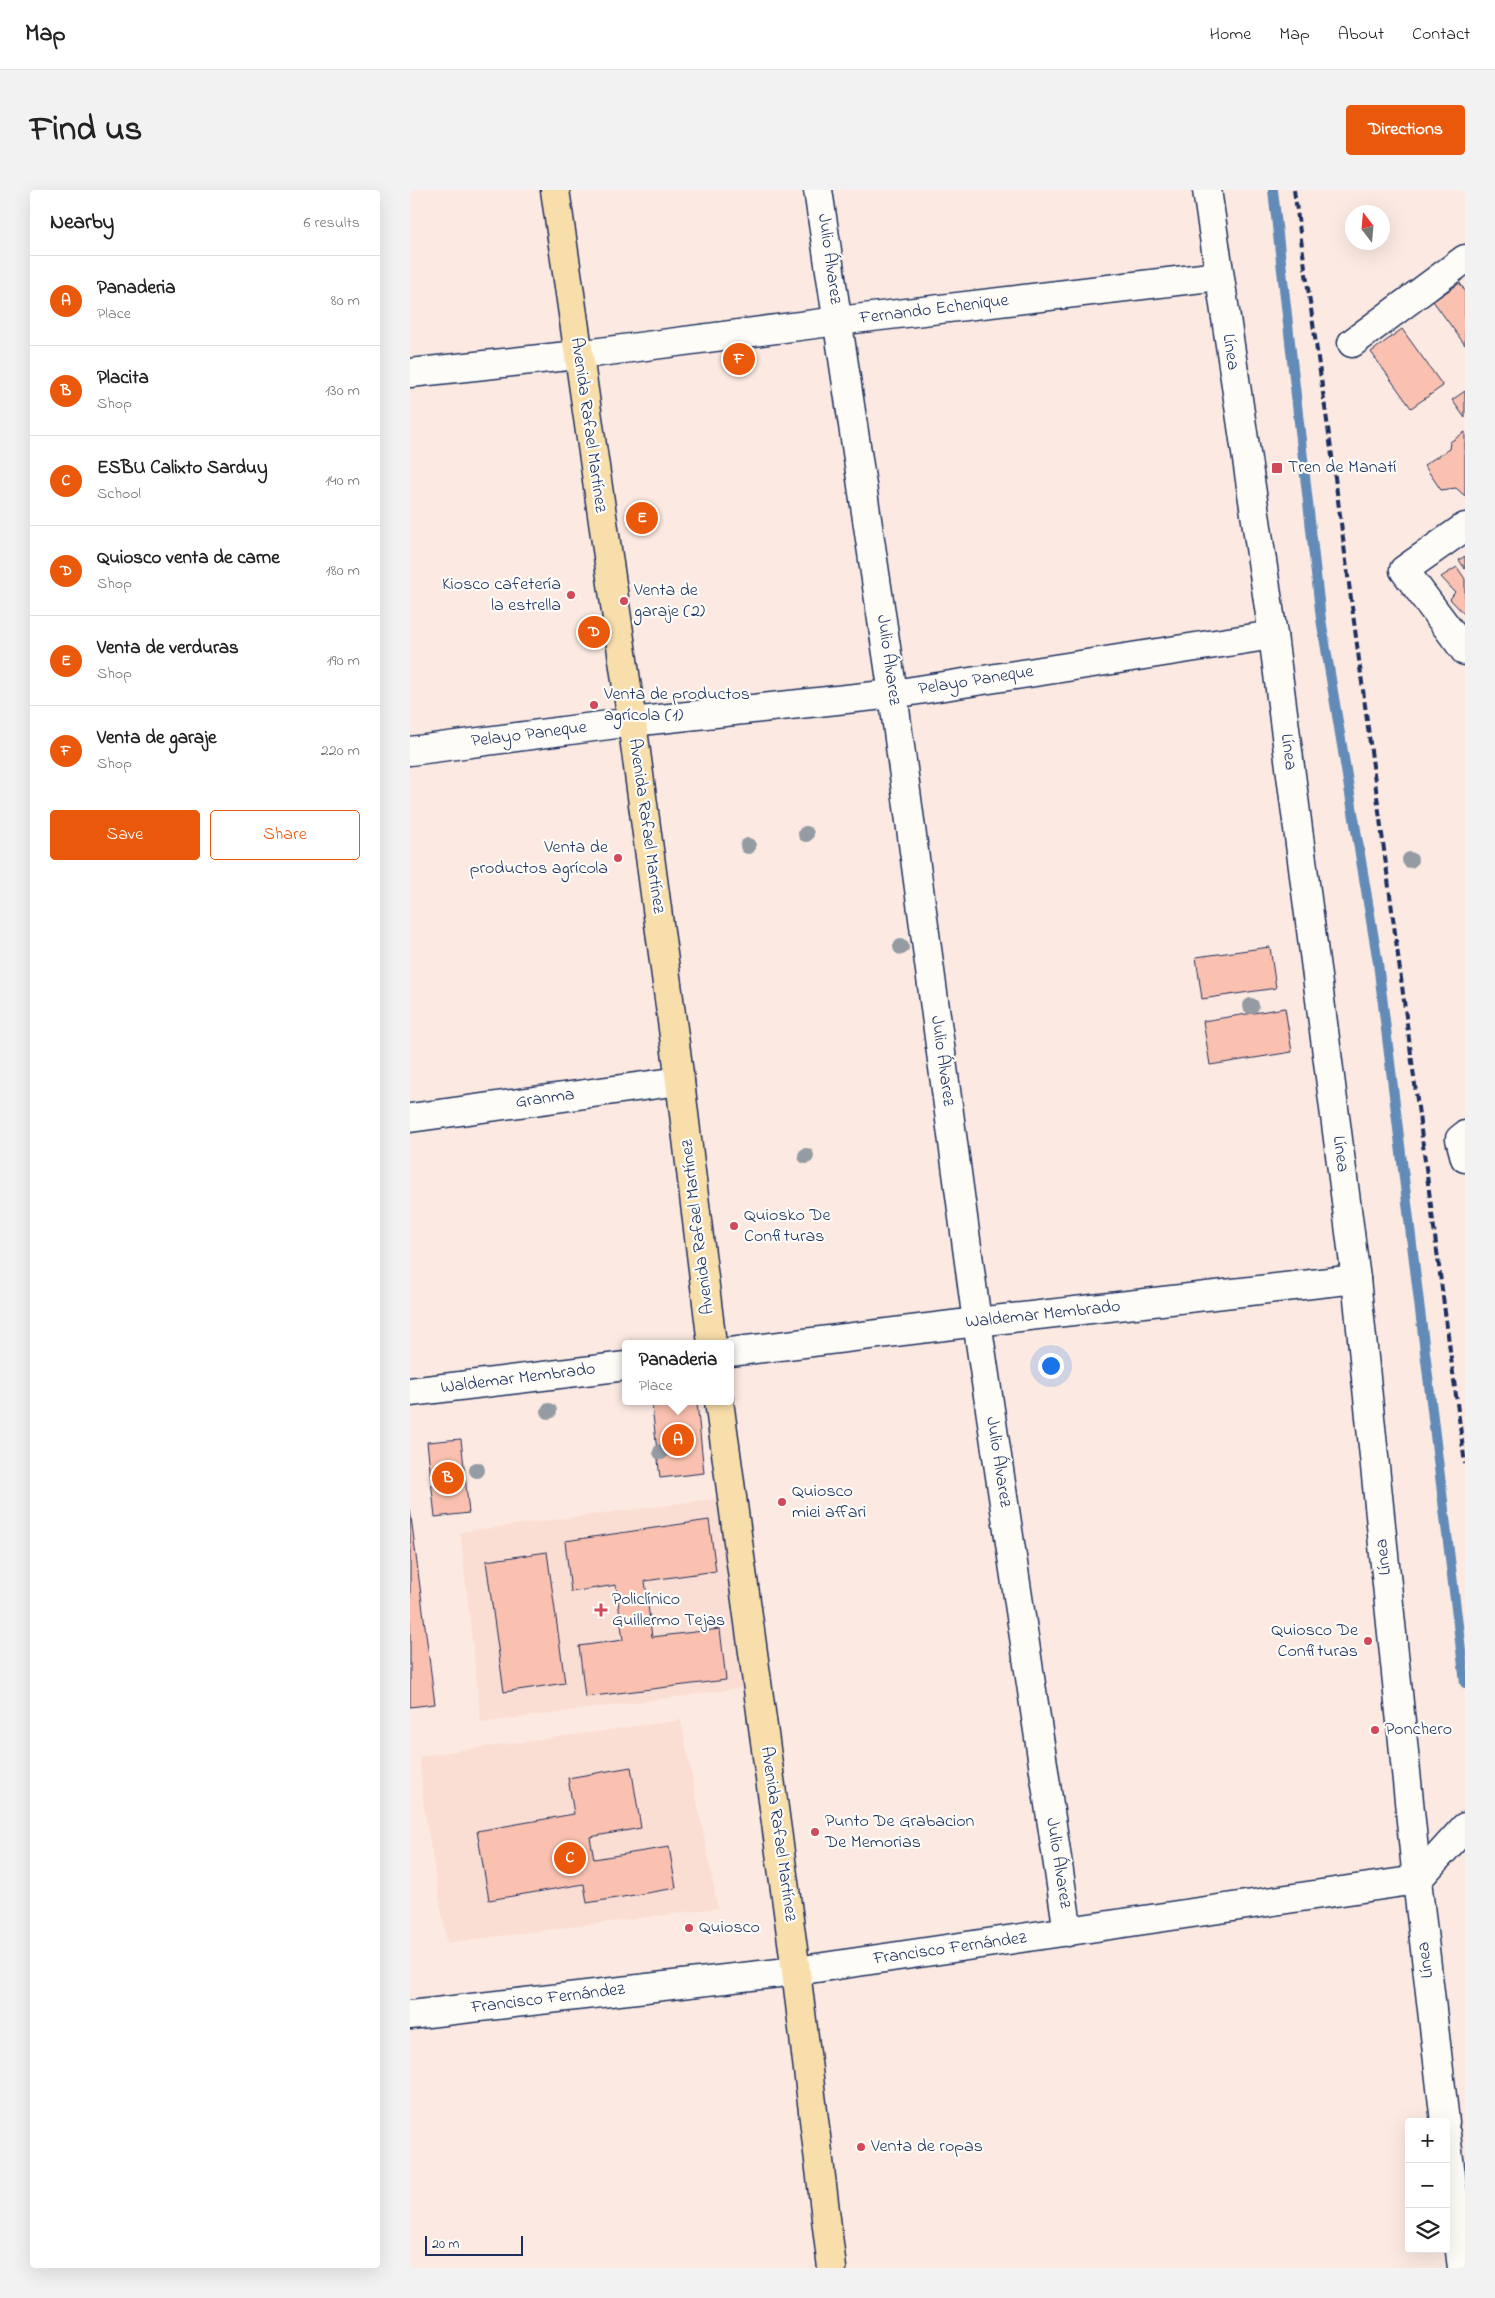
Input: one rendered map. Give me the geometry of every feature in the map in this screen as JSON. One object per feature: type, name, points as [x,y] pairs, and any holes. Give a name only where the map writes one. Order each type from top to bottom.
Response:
[{"type":"main road","name":"Avenida Rafael Martínez","points":[[555,190],[577,355],[632,722],[680,1081],[712,1340]]},
{"type":"main road","name":"Avenida Rafael Martínez","points":[[720,1405],[796,1971],[832,2268]]},
{"type":"street","name":"Julio Álvarez","points":[[818,190],[893,694],[977,1322],[1068,1932]]},
{"type":"street","name":"Línea","points":[[1207,190],[1273,634],[1356,1280],[1417,1880],[1445,2118]]},
{"type":"street","points":[[1352,344],[1465,259]]},
{"type":"street","name":"Fernando Echenique","points":[[410,373],[577,355],[838,321],[1219,276]]},
{"type":"street","points":[[1465,527],[1404,570],[1465,651]]},
{"type":"street","name":"Pelayo Paneque","points":[[410,750],[632,722],[893,694],[1273,634]]},
{"type":"street","name":"Granma","points":[[410,1118],[680,1081]]},
{"type":"street","name":"Waldemar Membrado","points":[[734,1352],[977,1322],[1356,1280]]},
{"type":"street","name":"Waldemar Membrado","points":[[410,1392],[622,1366]]},
{"type":"street","points":[[1417,1880],[1465,1827]]},
{"type":"street","name":"Francisco Fernández","points":[[410,2015],[796,1971],[1417,1880]]},
{"type":"street","points":[[1449,2163],[1462,2268]]},
{"type":"shaded area","name":"Policlínico Guillermo Tejas","points":[[719,1498],[744,1688],[481,1723],[460,1532]]},
{"type":"shaded area","points":[[681,1720],[718,1908],[447,1943],[424,1809],[419,1756]]},
{"type":"building","points":[[1460,283],[1465,291],[1465,345],[1433,301]]},
{"type":"building","points":[[1402,329],[1443,386],[1411,408],[1371,352]]},
{"type":"building","points":[[1465,391],[1465,418],[1452,400]]},
{"type":"building","points":[[1465,432],[1465,496],[1456,488],[1441,490],[1424,465],[1449,449],[1450,442]]},
{"type":"building","points":[[1465,556],[1465,569],[1459,560]]},
{"type":"building","points":[[1457,567],[1465,579],[1465,615],[1450,599],[1455,592],[1441,577]]},
{"type":"building","points":[[1270,947],[1276,988],[1202,999],[1196,957]]},
{"type":"building","points":[[1285,1008],[1292,1052],[1210,1065],[1203,1021]]},
{"type":"building","points":[[697,1405],[704,1473],[660,1478],[652,1406]]},
{"type":"building","points":[[461,1439],[469,1513],[435,1517],[427,1442]]},
{"type":"building","points":[[410,1509],[435,1704],[410,1707]]},
{"type":"building","points":[[709,1520],[716,1571],[645,1581],[652,1637],[720,1629],[726,1680],[585,1697],[579,1646],[623,1640],[616,1585],[571,1592],[565,1541]]},
{"type":"building","points":[[547,1552],[565,1683],[504,1692],[486,1561]]},
{"type":"building","points":[[631,1767],[641,1828],[590,1837],[594,1859],[669,1847],[676,1888],[587,1903],[584,1884],[489,1900],[477,1831],[574,1814],[568,1778]]},
{"type":"waterway","points":[[1273,190],[1321,619],[1378,963],[1465,1683]]},
{"type":"railway","points":[[1294,190],[1334,470],[1465,1464]]},
{"type":"place","name":"Venta de garaje","points":[[739,359]]},
{"type":"place","name":"Tren de Manatí","points":[[1277,468]]},
{"type":"place","name":"Venta de verduras","points":[[642,518]]},
{"type":"place","name":"Kiosco cafetería la estrella","points":[[571,595]]},
{"type":"place","name":"Venta de garaje (2)","points":[[624,601]]},
{"type":"place","name":"Quiosco venta de carne","points":[[594,632]]},
{"type":"place","name":"Venta de productos agrícola (1)","points":[[594,705]]},
{"type":"place","name":"Venta de productos agrícola","points":[[618,858]]},
{"type":"place","name":"Quiosko De Confituras","points":[[734,1226]]},
{"type":"place","name":"Panaderia","points":[[678,1440]]},
{"type":"place","name":"Placita","points":[[448,1478]]},
{"type":"place","name":"Quiosco miei affari","points":[[782,1502]]},
{"type":"place","name":"Policlínico Guillermo Tejas","points":[[601,1610]]},
{"type":"place","name":"Quiosco De Confituras","points":[[1368,1641]]},
{"type":"place","name":"Ponchero","points":[[1375,1730]]},
{"type":"place","name":"Punto De Grabacion De Memorias","points":[[815,1832]]},
{"type":"place","name":"ESBU Calixto Sarduy","points":[[570,1858]]},
{"type":"place","name":"Quiosco","points":[[689,1928]]},
{"type":"place","name":"Venta de ropas","points":[[861,2147]]}]
